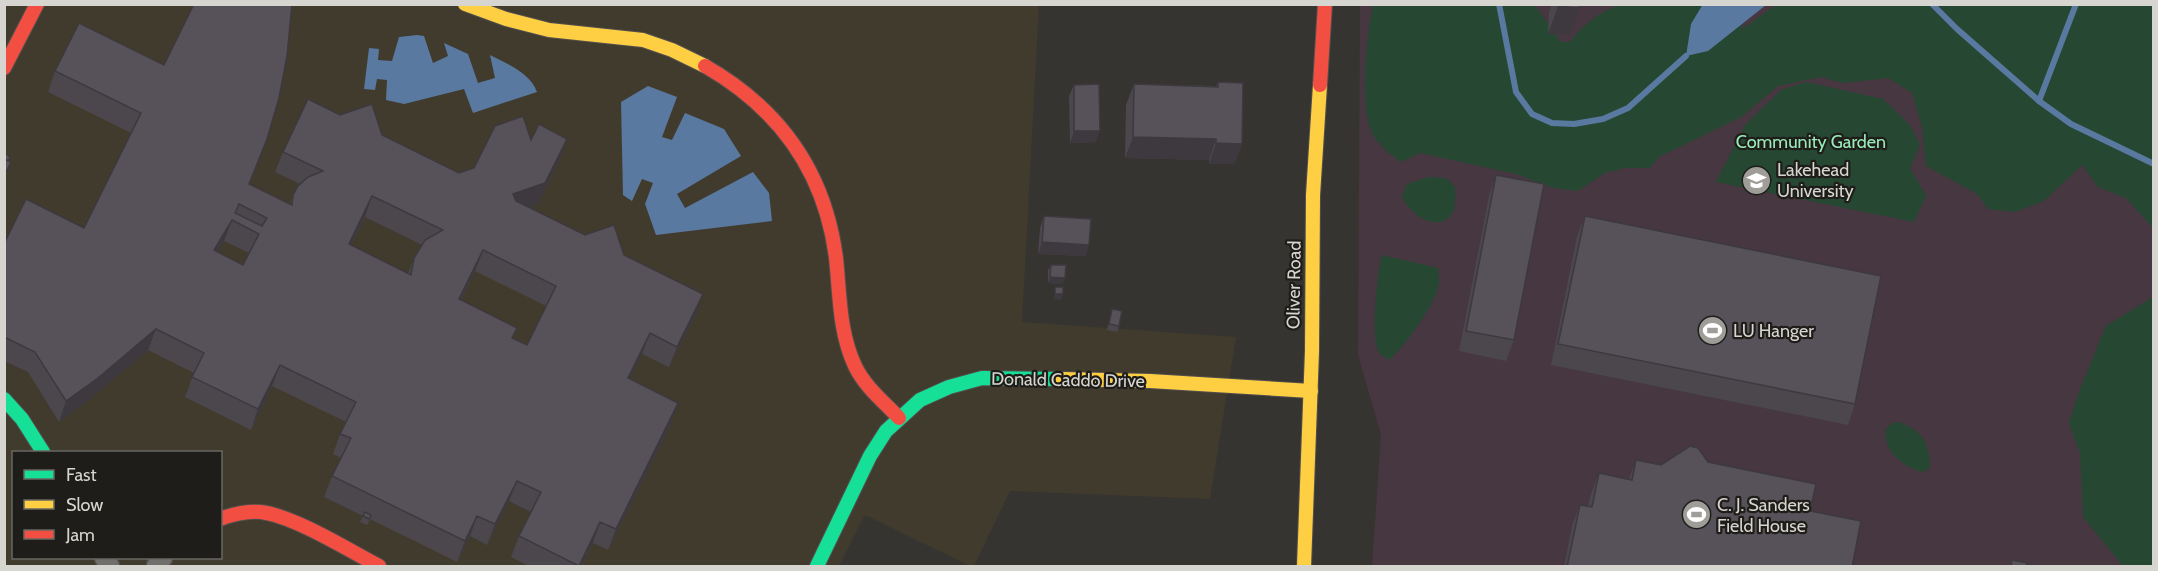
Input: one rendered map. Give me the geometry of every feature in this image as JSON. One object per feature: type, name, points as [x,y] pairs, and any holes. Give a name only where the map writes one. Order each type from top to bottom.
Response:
[{"type":"street","points":[[4,68],[37,4]]},
{"type":"street","points":[[465,4],[492,16],[534,28],[633,38],[667,48],[710,68],[742,88],[774,117],[805,159],[822,196],[833,237],[842,327],[855,368],[899,418]]},
{"type":"street","name":"Oliver Road","points":[[1304,567],[1311,391],[1313,195],[1325,4]]},
{"type":"street","name":"Donald Caddo Drive","points":[[817,567],[870,456],[886,431],[920,400],[949,387],[982,378],[1150,381],[1311,391]]},
{"type":"street","points":[[4,399],[22,419],[42,451]]},
{"type":"street","points":[[222,518],[249,511],[266,513],[379,567]]},
{"type":"shaded area","points":[[4,5],[1039,5],[1022,322],[1236,337],[1210,499],[1010,491],[974,566],[865,515],[839,566],[5,566]]},
{"type":"shaded area","name":"Lakehead University","points":[[1360,5],[2153,5],[2153,566],[1372,566],[1381,435],[1358,355]]},
{"type":"green space","points":[[1373,5],[1535,5],[1561,42],[1570,42],[1592,20],[1619,5],[1743,5],[1742,29],[1776,5],[2153,5],[2153,228],[2126,198],[2098,187],[2082,165],[2044,201],[2015,212],[1988,209],[1977,194],[1926,166],[1922,127],[1912,93],[1888,78],[1844,83],[1821,77],[1778,86],[1741,117],[1659,157],[1650,168],[1625,168],[1605,173],[1578,191],[1554,188],[1516,174],[1420,153],[1401,162],[1378,142],[1368,121],[1365,69]]},
{"type":"green space","name":"Community Garden","points":[[1806,82],[1883,99],[1910,125],[1920,145],[1910,168],[1926,196],[1914,222],[1716,182],[1745,125],[1781,90]]},
{"type":"green space","points":[[1428,177],[1446,178],[1455,187],[1454,209],[1445,220],[1430,222],[1423,219],[1410,208],[1402,196],[1407,184]]},
{"type":"green space","points":[[1382,255],[1438,268],[1439,280],[1437,292],[1426,313],[1411,335],[1389,360],[1378,351],[1375,330],[1378,276]]},
{"type":"green space","points":[[2153,297],[2153,566],[2123,566],[2083,517],[2080,453],[2069,423],[2080,389],[2106,326]]},
{"type":"green space","points":[[1899,422],[1914,429],[1923,439],[1928,452],[1930,468],[1922,472],[1915,470],[1895,457],[1887,444],[1886,429],[1892,423]]},
{"type":"water","points":[[1703,4],[1766,5],[1708,51],[1686,56],[1691,24]]},
{"type":"water","points":[[424,36],[433,63],[448,56],[444,43],[468,54],[478,83],[495,78],[490,55],[524,74],[537,92],[473,113],[464,89],[404,104],[386,100],[387,80],[377,79],[375,90],[364,89],[369,48],[379,49],[378,60],[392,61],[399,37]]},
{"type":"water","points":[[648,86],[677,97],[662,137],[672,140],[685,113],[724,129],[741,156],[677,194],[685,208],[753,172],[769,193],[772,221],[656,235],[645,204],[653,183],[642,179],[632,201],[623,195],[621,102]]},
{"type":"building","points":[[194,4],[292,4],[287,56],[279,98],[267,139],[249,184],[292,205],[293,195],[298,186],[308,177],[323,171],[283,152],[308,99],[340,115],[372,104],[382,135],[459,173],[474,168],[495,126],[523,116],[531,140],[539,124],[567,139],[545,183],[513,194],[516,201],[585,235],[614,225],[624,255],[703,294],[677,347],[650,333],[628,378],[678,403],[616,529],[600,522],[579,566],[519,536],[541,492],[517,481],[495,524],[477,516],[465,541],[332,476],[351,438],[340,434],[356,402],[280,365],[258,409],[192,377],[204,353],[156,329],[98,378],[66,401],[35,352],[4,337],[4,244],[26,199],[84,228],[141,113],[55,71],[79,23],[164,65]],"holes":[[[372,196],[443,230],[425,240],[414,258],[411,275],[349,244]],[[239,204],[267,218],[262,226],[235,213]],[[232,220],[259,234],[243,265],[214,250]],[[483,250],[556,286],[527,345],[512,338],[517,328],[459,299]]]},
{"type":"building","points":[[1558,4],[1579,4],[1579,8],[1558,6]]},
{"type":"building","points":[[1218,82],[1243,83],[1242,144],[1216,143],[1216,139],[1133,137],[1134,84],[1218,87]]},
{"type":"building","points":[[1099,84],[1100,131],[1074,131],[1074,85]]},
{"type":"building","points":[[4,154],[10,158],[8,161],[4,159]]},
{"type":"building","points":[[4,159],[11,162],[4,176]]},
{"type":"building","points":[[1496,175],[1544,184],[1514,340],[1466,331]]},
{"type":"building","points":[[1044,216],[1091,219],[1089,245],[1042,242]]},
{"type":"building","name":"LU Hanger","points":[[1585,216],[1881,276],[1855,404],[1558,344]]},
{"type":"building","points":[[1051,265],[1066,265],[1065,278],[1050,277]]},
{"type":"building","points":[[1055,287],[1063,287],[1063,294],[1055,294]]},
{"type":"building","points":[[1112,309],[1122,311],[1119,326],[1109,324]]},
{"type":"building","name":"C. J. Sanders Field House","points":[[1690,446],[1698,448],[1708,462],[1816,484],[1810,511],[1861,521],[1852,567],[1567,567],[1580,505],[1592,507],[1599,473],[1632,480],[1636,460],[1661,465]]},
{"type":"building","points":[[365,512],[371,515],[369,519],[363,516]]},
{"type":"building","points":[[2012,560],[2027,563],[2026,567],[2011,567]]},
{"type":"waterway","points":[[1499,4],[1516,92],[1532,114],[1552,123],[1574,124],[1603,119],[1628,108],[1686,56]]},
{"type":"waterway","points":[[1932,4],[2039,101]]},
{"type":"waterway","points":[[2076,4],[2039,101],[2071,124],[2154,164]]},
{"type":"traffic: fast","points":[[817,566],[870,456],[886,431],[920,400],[949,387],[982,378],[1061,379]]},
{"type":"traffic: fast","points":[[4,399],[22,419],[42,451]]},
{"type":"traffic: slow","points":[[465,4],[506,19],[549,30],[643,40],[672,50],[705,66]]},
{"type":"traffic: slow","points":[[1304,566],[1312,351],[1313,195],[1320,85]]},
{"type":"traffic: slow","points":[[1061,379],[1150,381],[1311,391]]},
{"type":"traffic: jam","points":[[4,68],[37,4]]},
{"type":"traffic: jam","points":[[1320,85],[1325,4]]},
{"type":"traffic: jam","points":[[705,66],[732,83],[777,123],[809,171],[830,227],[836,258],[843,327],[850,353],[864,381],[899,418]]},
{"type":"traffic: jam","points":[[222,518],[251,512],[274,515],[305,527],[379,566]]},
{"type":"place","name":"Lakehead University","points":[[1756,180]]},
{"type":"place","name":"LU Hanger","points":[[1712,331]]},
{"type":"place","name":"C. J. Sanders Field House","points":[[1696,515]]}]
